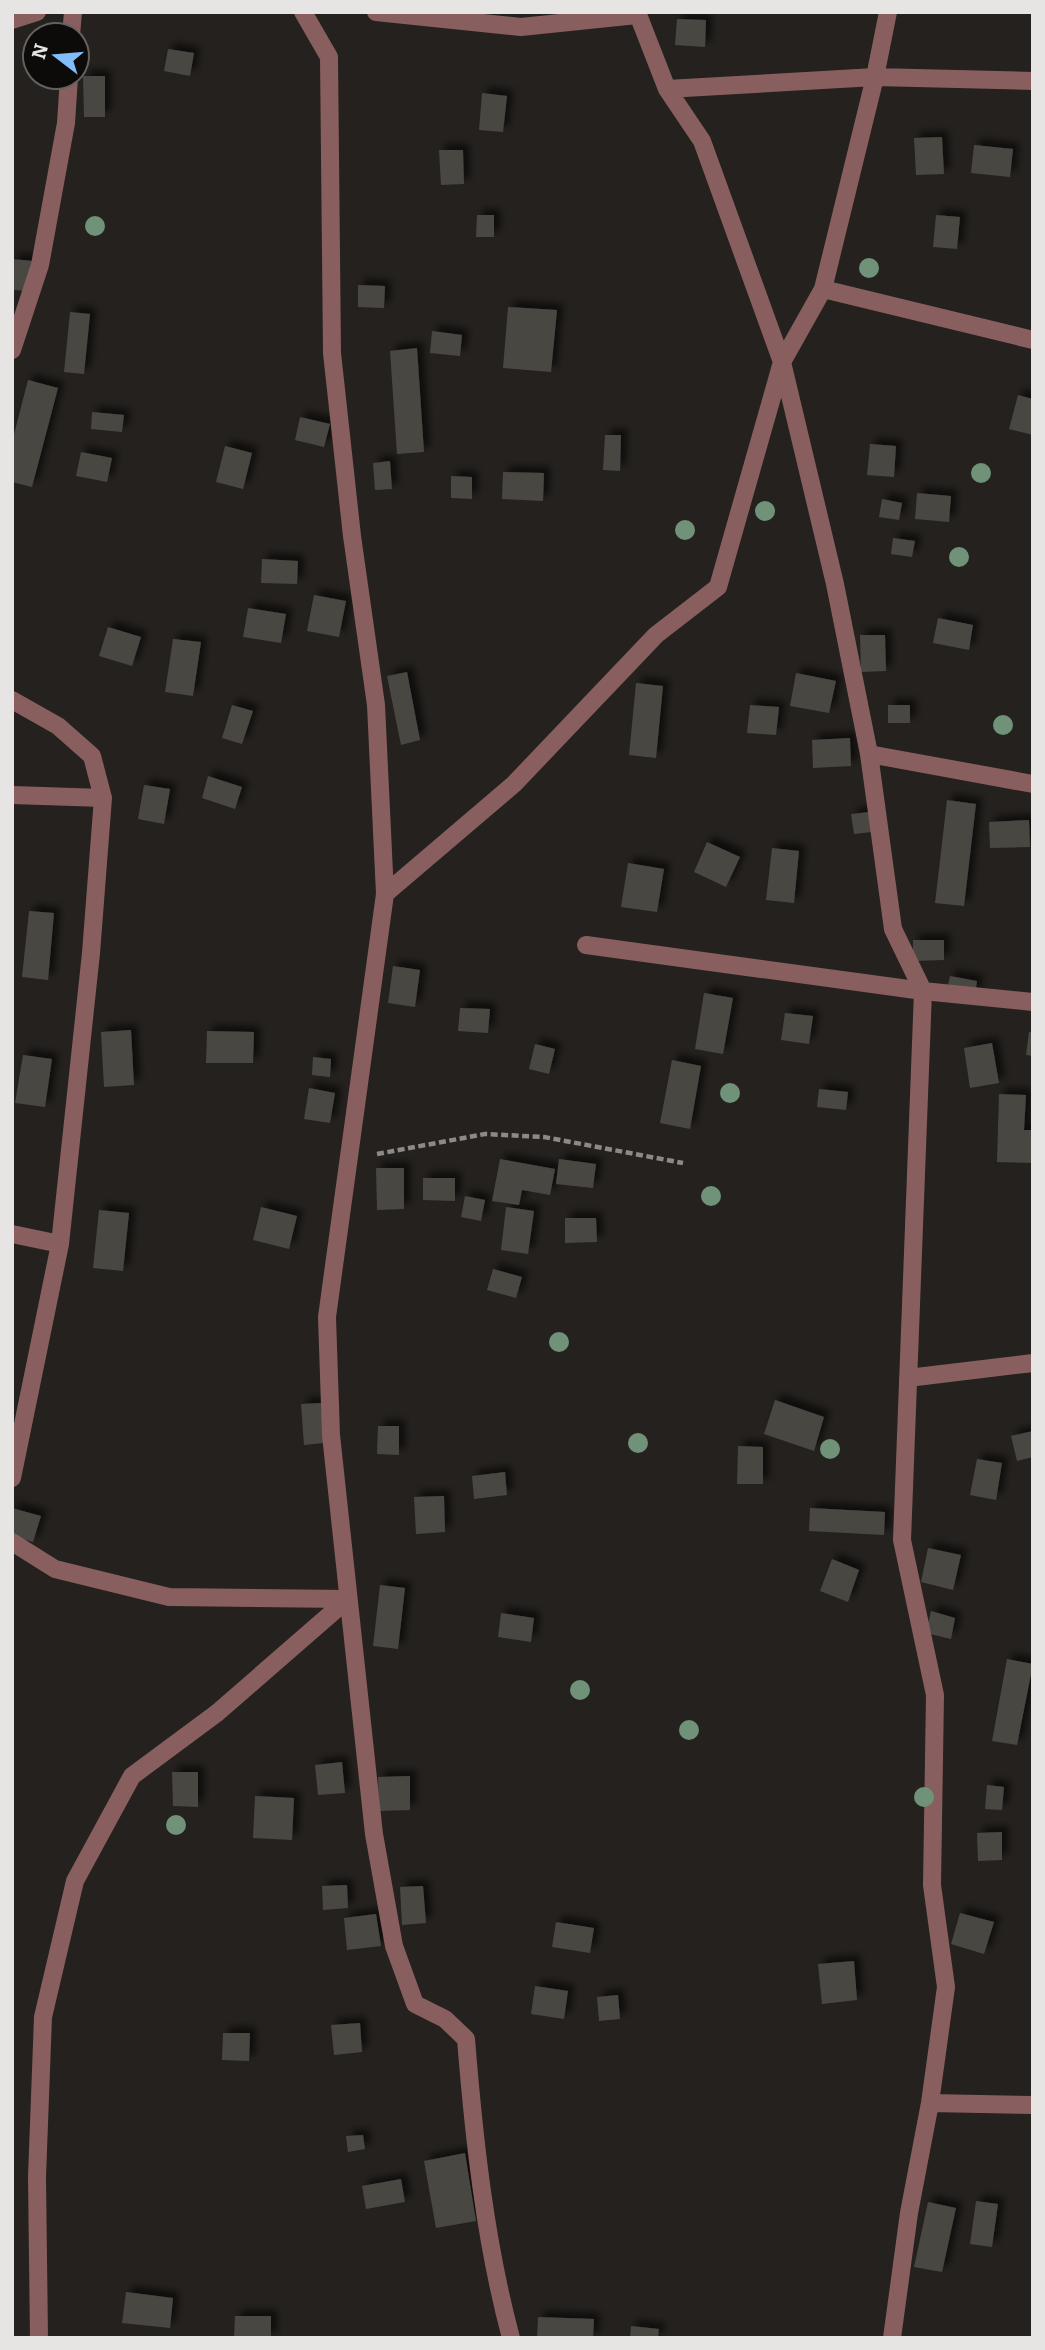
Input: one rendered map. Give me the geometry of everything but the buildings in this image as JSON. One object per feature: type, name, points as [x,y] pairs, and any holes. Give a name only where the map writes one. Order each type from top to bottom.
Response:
[{"type":"street","points":[[12,20],[37,12]]},
{"type":"street","points":[[303,12],[329,57],[332,353],[352,536],[376,705],[385,894],[327,1317],[331,1435],[374,1834],[394,1947],[415,2004],[445,2019],[466,2039],[471,2105],[496,2282],[512,2338]]},
{"type":"street","points":[[376,12],[521,27],[637,14],[667,89],[702,141],[782,362],[835,584],[869,754],[893,929],[923,991],[902,1539],[935,1695],[932,1885],[946,1987],[930,2103],[909,2213],[892,2338]]},
{"type":"street","points":[[385,894],[514,784],[656,635],[718,587],[782,362],[823,289],[875,77],[888,12]]},
{"type":"street","points":[[667,89],[875,77],[1033,81]]},
{"type":"street","points":[[12,350],[40,265],[66,123],[68,91]]},
{"type":"street","points":[[823,289],[1033,340]]},
{"type":"street","points":[[12,700],[58,726],[92,756],[103,798],[89,979],[60,1244],[12,1478]]},
{"type":"street","points":[[869,754],[1033,784]]},
{"type":"street","points":[[12,795],[103,798]]},
{"type":"street","points":[[586,945],[923,991],[1033,1002]]},
{"type":"street","points":[[12,1234],[60,1244]]},
{"type":"street","points":[[908,1378],[1033,1363]]},
{"type":"street","points":[[12,1542],[55,1569],[169,1597],[348,1599]]},
{"type":"street","points":[[38,2338],[37,2177],[43,2017],[75,1881],[132,1776],[217,1713],[348,1599]]},
{"type":"street","points":[[930,2103],[1033,2105]]},
{"type":"path","points":[[349,1159],[485,1134],[544,1137],[683,1163]]}]
